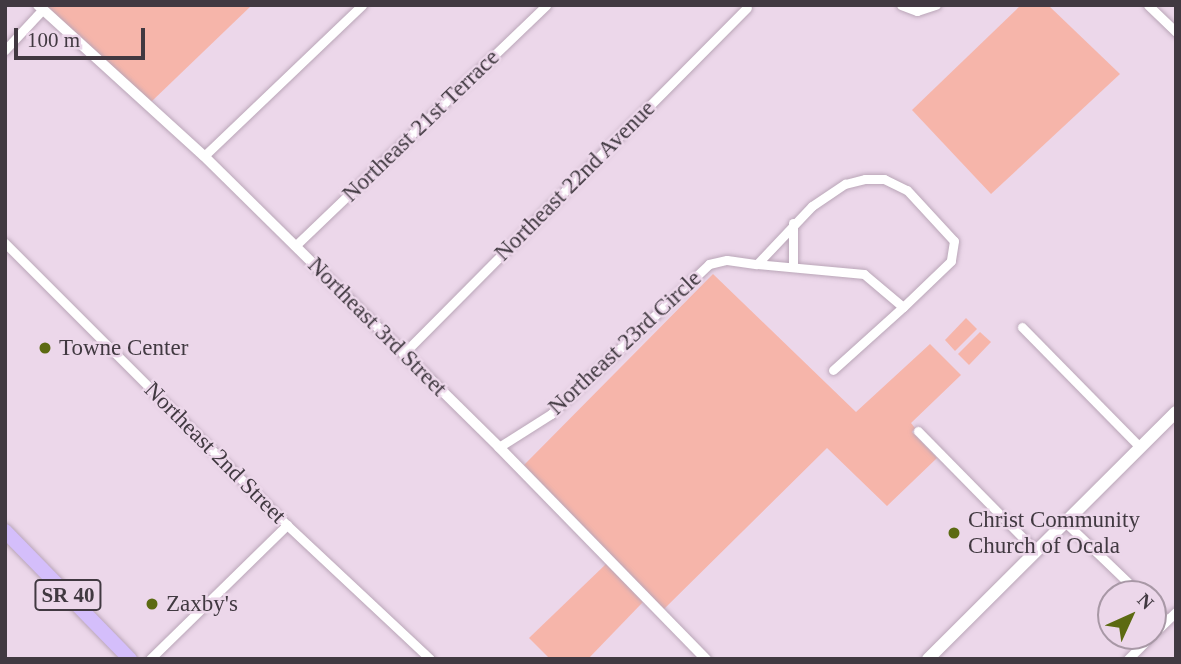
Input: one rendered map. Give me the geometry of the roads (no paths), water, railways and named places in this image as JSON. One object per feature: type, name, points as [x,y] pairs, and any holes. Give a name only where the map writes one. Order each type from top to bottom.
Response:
[{"type":"main road","points":[[928,659],[1176,412]]},
{"type":"main road","name":"SR 40","points":[[5,531],[130,659]]},
{"type":"street","points":[[204,156],[362,5]]},
{"type":"street","name":"Northeast 21st Terrace","points":[[295,246],[546,5]]},
{"type":"street","points":[[901,5],[917,11],[935,7]]},
{"type":"street","points":[[1148,5],[1176,32]]},
{"type":"street","points":[[5,50],[40,7]]},
{"type":"street","name":"Northeast 3rd Street","points":[[40,7],[204,156],[499,447],[706,659]]},
{"type":"street","name":"Northeast 22nd Avenue","points":[[403,354],[747,8]]},
{"type":"street","points":[[757,264],[812,206],[855,181],[884,179],[914,195],[950,231],[955,252],[903,307],[833,370]]},
{"type":"street","points":[[793,223],[793,267]]},
{"type":"street","name":"Northeast 2nd Street","points":[[5,243],[287,525],[430,659]]},
{"type":"street","name":"Northeast 23rd Circle","points":[[499,447],[551,414],[709,264],[727,260],[864,274],[903,307]]},
{"type":"street","points":[[1023,327],[1140,447]]},
{"type":"street","points":[[918,431],[1035,550]]},
{"type":"street","points":[[1064,521],[1125,580]]},
{"type":"street","points":[[150,659],[287,525]]},
{"type":"street","points":[[1167,620],[1176,612]]},
{"type":"place","name":"Towne Center","points":[[45,348]]},
{"type":"place","name":"Christ Community Church of Ocala","points":[[954,533]]},
{"type":"place","name":"Zaxby's","points":[[152,604]]}]
